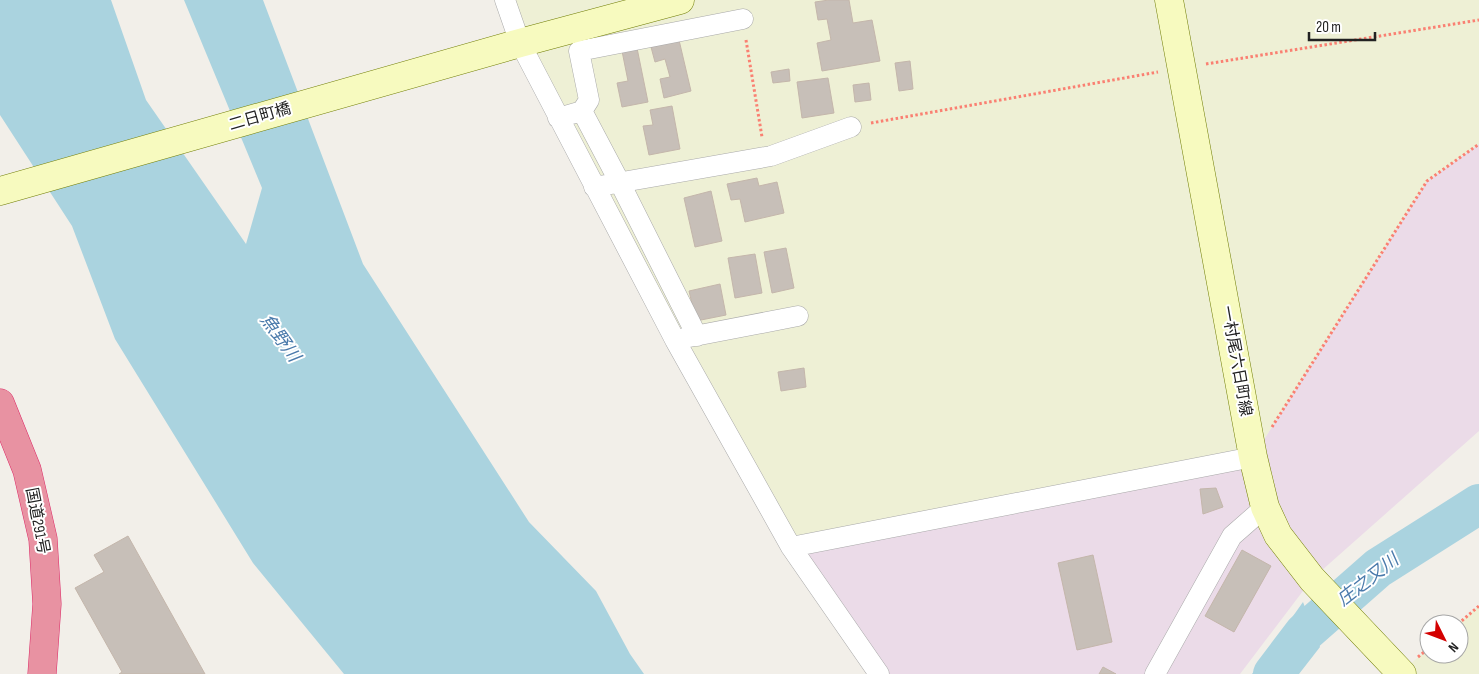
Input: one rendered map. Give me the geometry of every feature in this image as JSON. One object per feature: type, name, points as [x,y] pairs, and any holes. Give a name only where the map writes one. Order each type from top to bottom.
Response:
[{"type":"highway","name":"国道291号","points":[[0,403],[27,470],[44,539],[47,604],[42,674]]},
{"type":"main road","points":[[629,7],[680,0]]},
{"type":"main road","name":"一村尾六日町線","points":[[1169,0],[1253,457],[1265,508],[1278,535],[1312,579],[1398,669]]},
{"type":"main road","name":"二日町橋","points":[[0,191],[520,43],[629,7]]},
{"type":"street","points":[[505,0],[520,43],[675,340],[791,547],[879,674]]},
{"type":"street","points":[[558,118],[582,111],[589,100],[579,51],[743,19]]},
{"type":"street","points":[[582,111],[697,336]]},
{"type":"street","points":[[594,187],[771,156],[851,127]]},
{"type":"street","points":[[675,340],[798,316]]},
{"type":"street","points":[[791,547],[1253,457]]},
{"type":"street","points":[[1154,674],[1232,536],[1265,508]]},
{"type":"path","points":[[743,19],[763,144]]},
{"type":"path","points":[[851,127],[1181,68],[1479,20]]},
{"type":"path","points":[[1253,457],[1427,181],[1479,144]]},
{"type":"path","points":[[1469,615],[1479,606]]},
{"type":"shaded area","points":[[1479,144],[1479,431],[1312,579],[1240,674],[879,674],[791,547],[1253,457],[1427,181]]},
{"type":"green space","points":[[505,0],[1479,0],[1479,144],[1427,181],[1253,457],[791,547]]},
{"type":"green space","points":[[1479,606],[1479,674],[1402,674],[1401,672],[1419,657],[1419,664],[1469,664],[1469,615]]},
{"type":"water","name":"魚野川","points":[[0,0],[111,0],[146,100],[246,244],[262,188],[184,0],[263,0],[363,264],[529,522],[596,591],[630,654],[644,674],[344,674],[253,563],[115,339],[72,226],[0,115]]},
{"type":"water","points":[[1303,602],[1320,647],[1299,674],[1252,674]]},
{"type":"building","points":[[849,0],[853,23],[872,20],[880,61],[822,71],[817,43],[831,40],[827,19],[818,20],[815,2]]},
{"type":"building","points":[[679,40],[691,91],[664,98],[660,79],[670,77],[665,59],[655,62],[651,47]]},
{"type":"building","points":[[637,48],[648,102],[622,107],[617,83],[628,81],[622,51]]},
{"type":"building","points":[[910,61],[913,89],[899,91],[895,63]]},
{"type":"building","points":[[789,69],[790,81],[773,83],[771,72]]},
{"type":"building","points":[[828,78],[834,113],[802,118],[797,82]]},
{"type":"building","points":[[869,83],[871,100],[855,102],[853,85]]},
{"type":"building","points":[[672,106],[680,149],[649,155],[643,126],[653,125],[650,110]]},
{"type":"building","points":[[757,178],[759,186],[777,182],[784,213],[745,222],[740,199],[731,200],[727,184]]},
{"type":"building","points":[[711,191],[722,241],[695,247],[684,198]]},
{"type":"building","points":[[786,248],[794,288],[772,293],[764,252]]},
{"type":"building","points":[[755,254],[762,293],[735,298],[728,258]]},
{"type":"building","points":[[720,284],[726,315],[696,321],[689,291]]},
{"type":"building","points":[[804,368],[806,387],[781,391],[778,372]]},
{"type":"building","points":[[1216,488],[1223,507],[1203,514],[1200,489]]},
{"type":"building","points":[[128,536],[205,674],[119,674],[122,672],[75,588],[104,572],[94,555]]},
{"type":"building","points":[[1242,550],[1271,566],[1234,632],[1205,616]]},
{"type":"building","points":[[1093,555],[1112,642],[1077,650],[1058,563]]},
{"type":"building","points":[[1103,667],[1116,674],[1099,674]]},
{"type":"waterway","name":"庄之又川","points":[[1273,674],[1304,633],[1378,568],[1479,504]]}]
